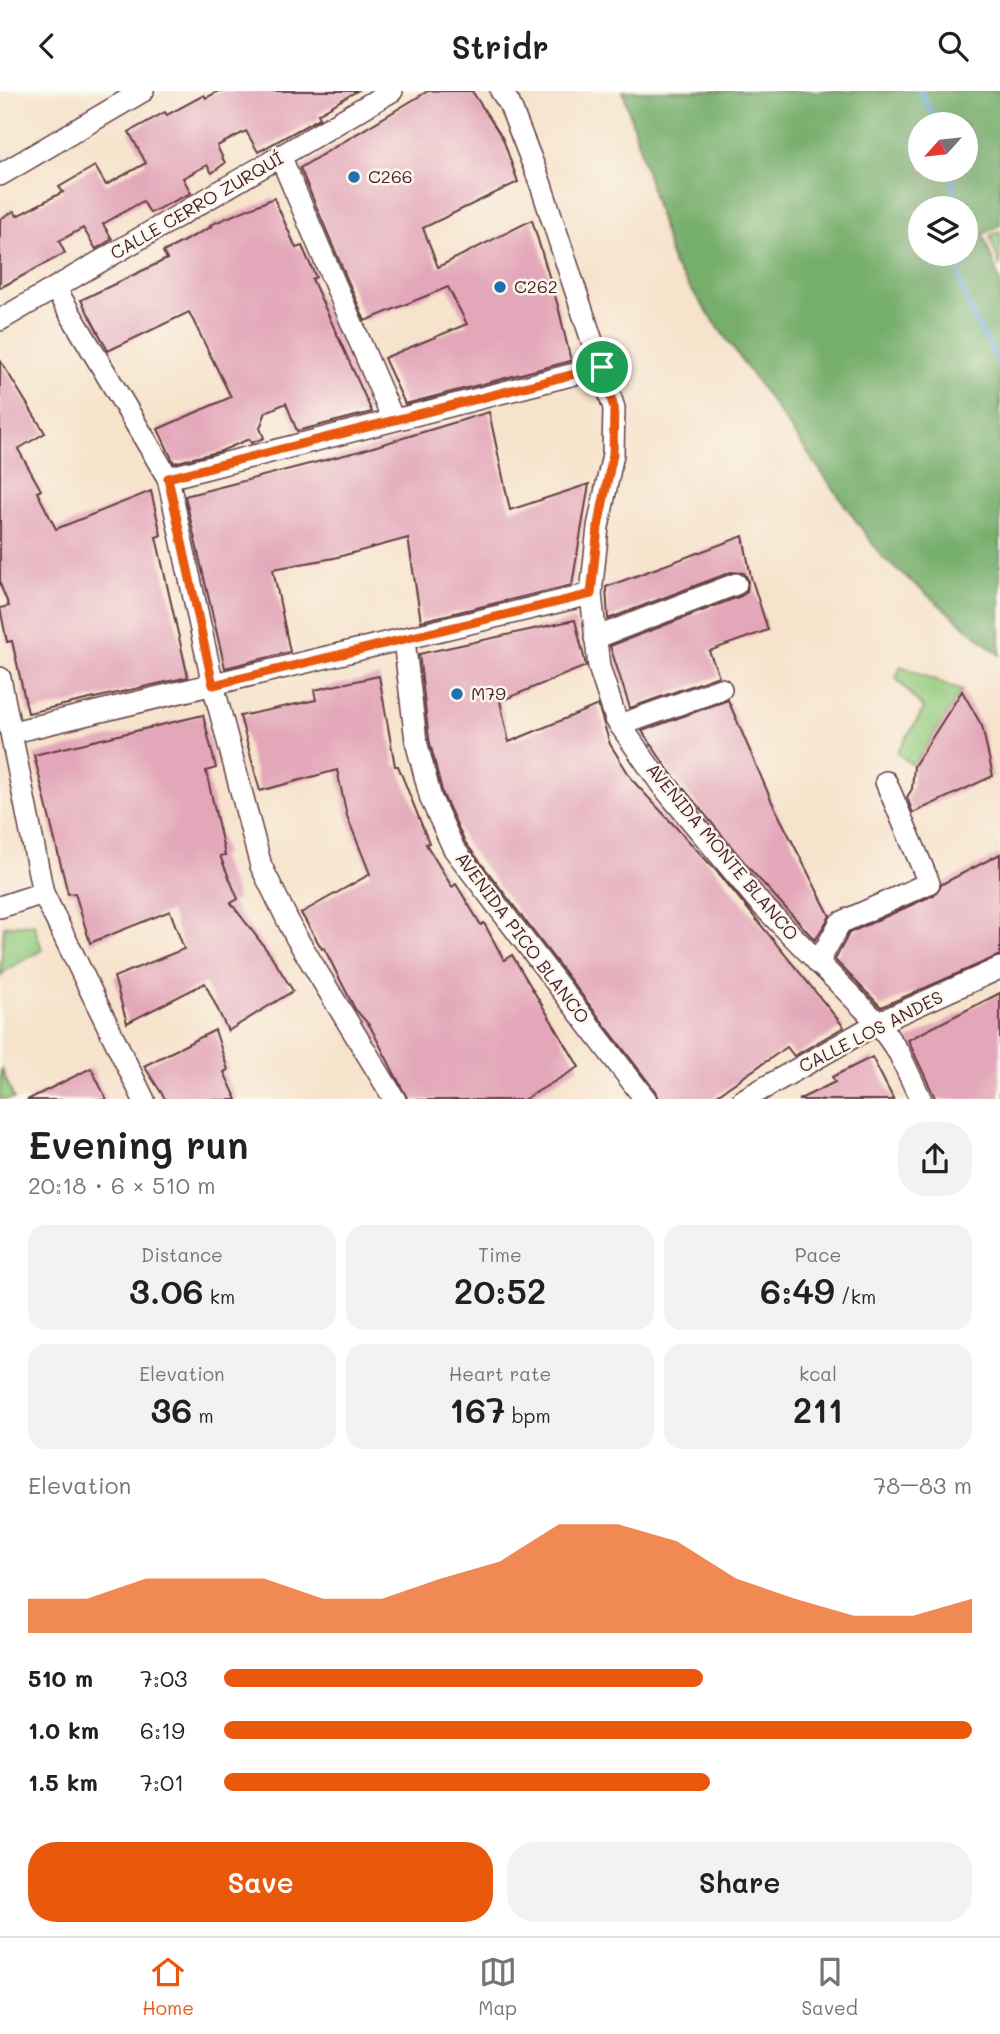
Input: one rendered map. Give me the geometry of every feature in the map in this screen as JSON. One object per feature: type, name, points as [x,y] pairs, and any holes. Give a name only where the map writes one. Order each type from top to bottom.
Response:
[{"type":"street","name":"CALLE CERRO ZURQUÍ","points":[[0,320],[392,91]]},
{"type":"street","name":"AVENIDA MONTE BLANCO","points":[[501,91],[509,103],[540,182],[614,408],[613,454],[598,527],[591,594],[599,667],[620,725],[687,816],[759,902],[878,1023],[900,1053],[921,1099]]},
{"type":"street","points":[[0,175],[131,94]]},
{"type":"street","points":[[281,157],[393,419]]},
{"type":"street","points":[[55,289],[168,478],[213,685],[261,866],[296,937],[394,1099]]},
{"type":"street","points":[[168,478],[602,367]]},
{"type":"street","points":[[595,638],[736,583]]},
{"type":"street","points":[[13,732],[591,594]]},
{"type":"street","name":"AVENIDA PICO BLANCO","points":[[404,640],[416,741],[431,799],[454,849],[645,1099]]},
{"type":"street","points":[[0,678],[13,732],[43,893],[144,1099]]},
{"type":"street","points":[[620,725],[721,689]]},
{"type":"street","points":[[818,963],[840,923],[929,883],[886,782]]},
{"type":"street","points":[[0,907],[43,893]]},
{"type":"street","name":"CALLE LOS ANDES","points":[[745,1099],[878,1023],[1000,968]]},
{"type":"green space","points":[[623,91],[1000,91],[1000,225],[983,234],[1000,282],[1000,655],[882,557],[673,264]]},
{"type":"green space","points":[[1000,231],[1000,267],[990,236]]},
{"type":"green space","points":[[901,666],[962,691],[914,766],[897,753],[924,709],[896,678]]},
{"type":"green space","points":[[34,924],[42,950],[6,970],[0,977],[4,926]]},
{"type":"green space","points":[[1,1068],[14,1099],[0,1099]]},
{"type":"building","points":[[219,91],[357,91],[318,114],[320,118],[258,152],[246,131],[217,146],[225,163],[212,173],[207,165],[183,178],[191,193],[150,213],[143,201],[103,224],[112,239],[96,249],[83,228],[59,241],[65,253],[0,288],[0,219],[14,211],[17,216],[63,192],[59,187],[95,166],[106,185],[146,163],[129,132],[165,112],[167,115],[204,95],[206,98]]},
{"type":"building","points":[[428,91],[472,91],[503,139],[518,182],[423,228],[438,267],[532,220],[558,306],[571,361],[405,404],[384,358],[467,324],[448,287],[365,321],[300,168]]},
{"type":"building","points":[[274,198],[296,248],[302,246],[316,277],[312,279],[372,412],[297,431],[286,403],[266,412],[260,428],[264,438],[251,443],[249,439],[221,451],[174,463],[158,429],[231,397],[189,312],[108,351],[81,300],[167,259],[163,252],[211,227],[210,225]]},
{"type":"building","points":[[0,360],[45,433],[18,449],[41,490],[37,492],[56,529],[151,491],[161,535],[156,537],[188,677],[28,713],[12,641],[7,642],[0,608],[9,606],[0,584]]},
{"type":"building","points":[[489,412],[510,510],[589,484],[572,585],[421,621],[408,538],[334,558],[273,569],[290,652],[225,668],[185,496],[360,451]]},
{"type":"building","points":[[743,536],[751,577],[768,630],[709,651],[719,676],[630,708],[610,646],[741,596],[747,592],[748,580],[744,573],[731,572],[608,619],[606,587]]},
{"type":"building","points":[[575,620],[586,666],[500,701],[509,742],[598,705],[610,744],[633,781],[721,876],[844,1027],[794,1056],[787,1047],[711,1099],[659,1099],[656,1092],[465,842],[443,795],[429,739],[419,654]]},
{"type":"building","points":[[379,676],[395,766],[398,766],[429,843],[426,844],[452,887],[456,884],[481,925],[484,923],[504,960],[512,955],[579,1067],[525,1099],[407,1099],[370,1026],[355,1009],[324,948],[322,949],[301,913],[370,874],[347,816],[337,770],[260,791],[240,716],[316,700],[314,690]]},
{"type":"building","points":[[962,691],[982,726],[993,776],[913,813],[907,797],[912,789],[914,766]]},
{"type":"building","points":[[728,700],[772,802],[830,916],[815,940],[748,867],[669,771],[642,731]]},
{"type":"building","points":[[203,715],[216,768],[206,771],[225,855],[220,856],[238,899],[231,903],[272,957],[293,991],[228,1031],[205,983],[127,1023],[114,977],[184,949],[170,911],[90,943],[75,893],[68,894],[34,755]]},
{"type":"building","points":[[1000,854],[1000,955],[881,1007],[835,960],[849,933],[934,895],[942,884]]},
{"type":"building","points":[[1000,993],[1000,1099],[936,1099],[908,1040]]},
{"type":"building","points":[[215,1030],[228,1070],[224,1072],[237,1099],[165,1099],[144,1066]]},
{"type":"building","points":[[872,1057],[893,1099],[800,1099],[835,1082],[832,1077]]},
{"type":"building","points":[[91,1068],[106,1099],[29,1099]]},
{"type":"waterway","points":[[920,91],[931,112]]},
{"type":"waterway","points":[[953,182],[954,196]]},
{"type":"waterway","points":[[958,266],[966,298],[1000,364]]},
{"type":"place","name":"C266","points":[[354,177]]},
{"type":"place","name":"C262","points":[[500,287]]},
{"type":"place","name":"M79","points":[[457,694]]},
{"type":"route","points":[[602,367],[614,408],[613,454],[598,527],[591,594],[213,685],[168,478],[602,367]]}]
